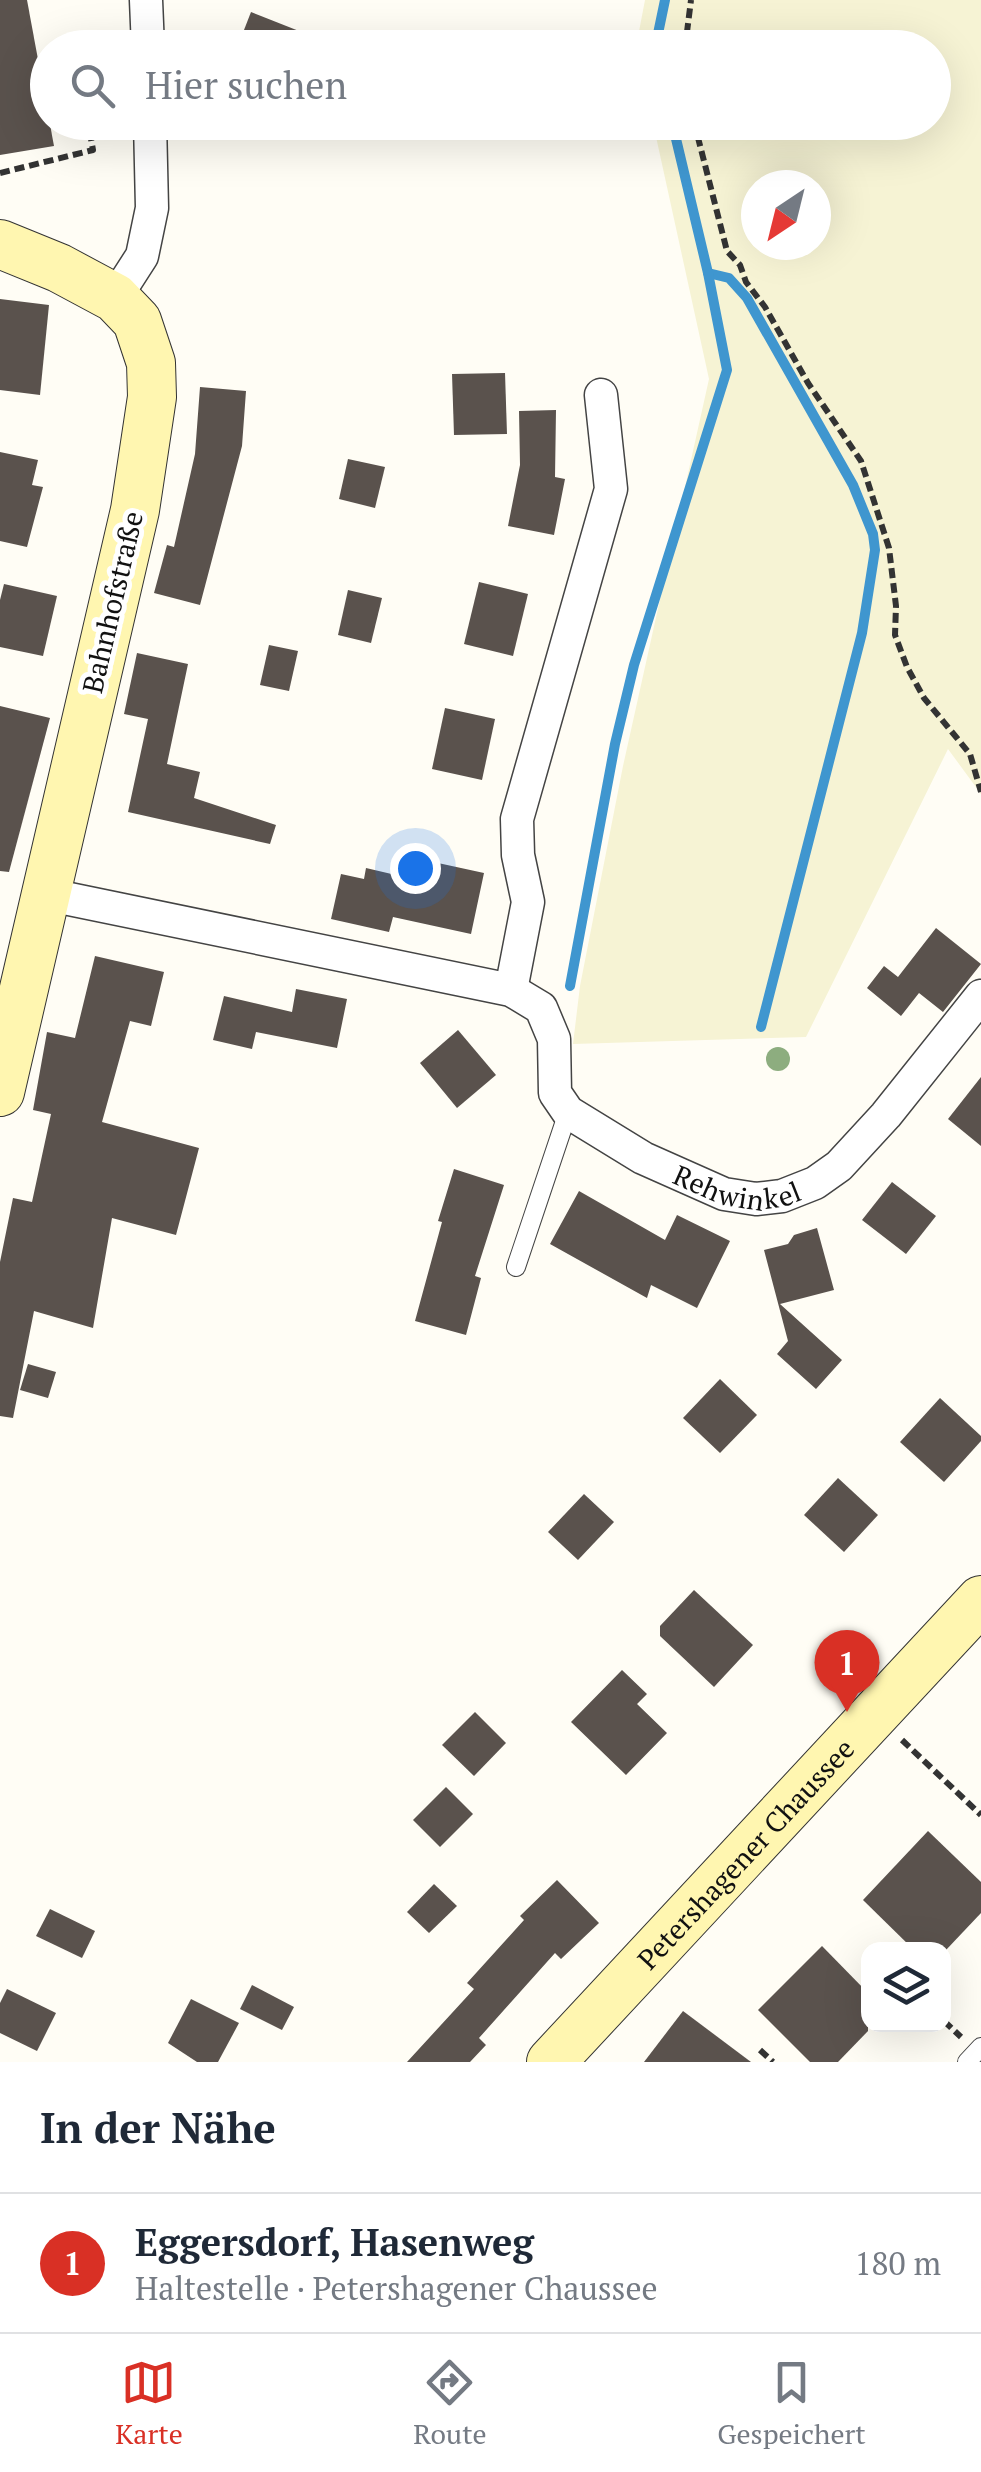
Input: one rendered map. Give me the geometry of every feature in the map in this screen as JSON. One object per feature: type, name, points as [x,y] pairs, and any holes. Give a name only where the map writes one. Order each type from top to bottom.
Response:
[{"type":"main road","points":[[0,244],[59,268],[115,298]]},
{"type":"main road","name":"Bahnhofstraße","points":[[0,1092],[135,510],[152,397],[152,363],[137,321],[115,298]]},
{"type":"main road","name":"Petershagener Chaussee","points":[[562,2058],[981,1600]]},
{"type":"street","points":[[146,0],[147,30]]},
{"type":"street","points":[[115,298],[142,256],[152,208],[150,140]]},
{"type":"street","points":[[511,990],[528,902],[518,854],[517,819],[611,489],[601,396]]},
{"type":"street","points":[[45,894],[511,990],[541,1008],[554,1039],[554,1094],[568,1112]]},
{"type":"street","name":"Rehwinkel","points":[[568,1112],[643,1158],[724,1194],[756,1199],[782,1196],[816,1184],[839,1166],[886,1115],[981,996]]},
{"type":"lane","points":[[516,1267],[568,1112]]},
{"type":"lane","points":[[967,2062],[981,2047]]},
{"type":"path","points":[[687,30],[691,0]]},
{"type":"path","points":[[0,173],[93,150],[91,140]]},
{"type":"path","points":[[699,140],[727,252],[740,265],[746,282],[861,461],[889,548],[896,634],[907,667],[924,698],[970,754],[981,792]]},
{"type":"path","points":[[874,1714],[981,1815]]},
{"type":"path","points":[[760,2050],[773,2062]]},
{"type":"shaded area","points":[[645,0],[981,0],[981,794],[948,749],[806,1037],[573,1044],[580,986],[623,766],[709,379],[657,140],[951,140],[951,30],[639,30]]},
{"type":"building","points":[[0,0],[27,0],[33,30],[30,140],[53,140],[54,146],[0,155]]},
{"type":"building","points":[[251,12],[297,30],[244,30]]},
{"type":"building","points":[[0,299],[49,305],[40,395],[0,390]]},
{"type":"building","points":[[505,373],[507,434],[454,435],[452,374]]},
{"type":"building","points":[[200,387],[246,391],[242,446],[200,605],[154,593],[167,545],[174,547],[195,454]]},
{"type":"building","points":[[556,410],[555,477],[565,479],[554,535],[508,526],[520,465],[519,411]]},
{"type":"building","points":[[0,452],[38,460],[32,485],[43,487],[27,547],[0,541]]},
{"type":"building","points":[[348,459],[385,467],[375,508],[339,499]]},
{"type":"building","points":[[479,582],[528,594],[513,656],[464,644]]},
{"type":"building","points":[[4,584],[57,596],[43,656],[0,647]]},
{"type":"building","points":[[348,590],[382,598],[371,643],[338,635]]},
{"type":"building","points":[[269,645],[298,651],[289,691],[260,685]]},
{"type":"building","points":[[137,653],[188,664],[167,764],[200,772],[194,798],[276,825],[270,844],[128,812],[148,719],[124,714]]},
{"type":"building","points":[[0,706],[50,718],[9,872],[0,871]]},
{"type":"building","points":[[445,708],[495,719],[482,780],[432,769]]},
{"type":"building","points":[[438,863],[484,873],[471,934],[393,917],[389,932],[331,919],[341,874],[364,879],[366,868],[434,884]]},
{"type":"building","points":[[936,928],[981,964],[943,1012],[919,993],[901,1016],[867,988],[884,966],[898,977]]},
{"type":"building","points":[[95,956],[164,972],[151,1026],[130,1021],[102,1122],[199,1148],[176,1235],[112,1218],[93,1328],[34,1311],[13,1418],[0,1416],[0,1262],[13,1198],[32,1202],[51,1114],[33,1110],[47,1032],[75,1038]]},
{"type":"building","points":[[296,989],[347,999],[337,1048],[256,1032],[252,1049],[213,1040],[224,996],[292,1012]]},
{"type":"building","points":[[458,1030],[496,1075],[457,1108],[420,1063]]},
{"type":"building","points":[[981,1077],[981,1146],[948,1119]]},
{"type":"building","points":[[454,1169],[504,1185],[475,1276],[481,1278],[466,1335],[415,1321]]},
{"type":"building","points":[[892,1182],[936,1216],[906,1254],[862,1220]]},
{"type":"building","points":[[579,1191],[665,1240],[677,1215],[730,1241],[697,1308],[651,1285],[647,1298],[550,1244]]},
{"type":"building","points":[[817,1228],[834,1290],[780,1304],[842,1360],[816,1389],[777,1354],[788,1341],[764,1250],[788,1244],[794,1235]]},
{"type":"building","points":[[28,1364],[56,1372],[48,1398],[20,1390]]},
{"type":"building","points":[[720,1379],[757,1415],[720,1453],[683,1418]]},
{"type":"building","points":[[940,1398],[981,1436],[981,1441],[944,1482],[900,1442]]},
{"type":"building","points":[[838,1478],[878,1515],[844,1552],[804,1515]]},
{"type":"building","points":[[584,1494],[614,1522],[578,1560],[548,1532]]},
{"type":"building","points":[[694,1590],[753,1645],[714,1687],[660,1636],[660,1626]]},
{"type":"building","points":[[622,1670],[647,1694],[637,1704],[667,1733],[626,1775],[571,1722]]},
{"type":"building","points":[[475,1712],[506,1743],[474,1776],[442,1745]]},
{"type":"building","points":[[446,1787],[473,1814],[440,1847],[413,1820]]},
{"type":"building","points":[[928,1831],[981,1882],[981,1913],[951,1945],[906,1942],[863,1900]]},
{"type":"building","points":[[557,1880],[599,1923],[561,1959],[555,1953],[479,2038],[486,2045],[470,2062],[407,2062],[474,1989],[467,1983],[524,1920],[520,1916]]},
{"type":"building","points":[[434,1884],[457,1906],[429,1933],[407,1912]]},
{"type":"building","points":[[50,1909],[95,1931],[82,1958],[36,1936]]},
{"type":"building","points":[[822,1946],[861,1986],[861,2032],[867,2032],[838,2062],[810,2062],[758,2010]]},
{"type":"building","points":[[252,1985],[294,2007],[282,2030],[240,2009]]},
{"type":"building","points":[[7,1989],[56,2013],[37,2051],[0,2033],[0,2003]]},
{"type":"building","points":[[191,1999],[239,2023],[218,2062],[197,2062],[168,2043]]},
{"type":"building","points":[[683,2011],[751,2062],[644,2062]]},
{"type":"waterway","points":[[659,30],[665,0]]},
{"type":"waterway","points":[[570,986],[615,744],[634,665],[727,370],[676,140]]},
{"type":"waterway","points":[[708,273],[729,278],[747,298],[853,485],[873,534],[875,550],[862,633],[761,1027]]},
{"type":"place","name":"Eggersdorf, Hasenweg","points":[[847,1712]]}]
